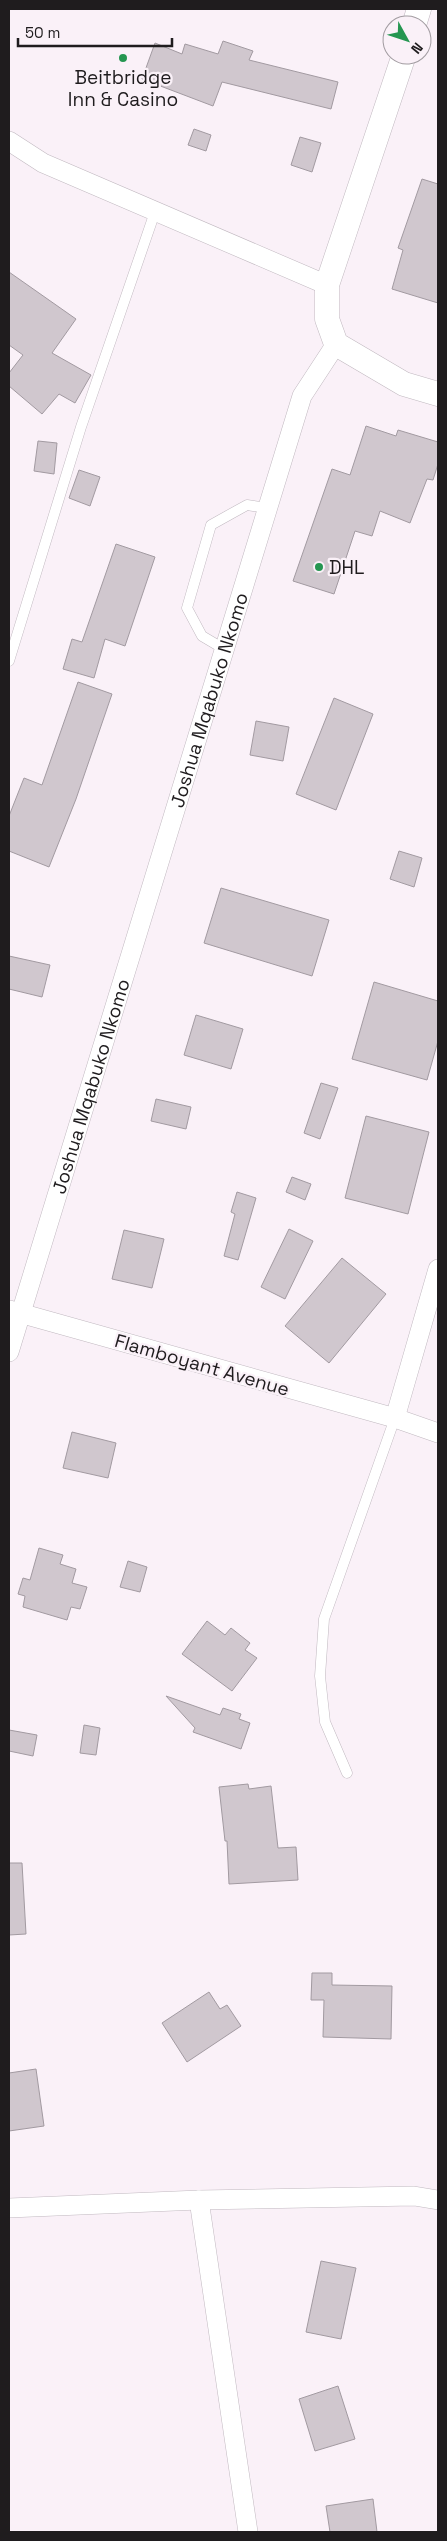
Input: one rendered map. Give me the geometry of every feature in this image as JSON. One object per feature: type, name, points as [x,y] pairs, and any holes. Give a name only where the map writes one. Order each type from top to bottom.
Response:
[{"type":"street","points":[[401,65],[327,285],[327,319],[336,344],[404,384],[438,394]]},
{"type":"street","points":[[9,140],[43,163],[327,285]]},
{"type":"street","name":"Joshua Mqabuko Nkomo","points":[[9,1352],[14,1312],[302,396],[336,344]]},
{"type":"street","points":[[395,1418],[438,1269]]},
{"type":"street","name":"Flamboyant Avenue","points":[[14,1312],[395,1418],[438,1433]]},
{"type":"street","points":[[9,2208],[199,2200],[414,2196],[438,2200]]},
{"type":"street","points":[[199,2200],[248,2532]]},
{"type":"lane","points":[[9,661],[81,427],[155,212]]},
{"type":"lane","points":[[224,649],[202,636],[187,608],[211,525],[247,505],[267,508]]},
{"type":"lane","points":[[347,1773],[325,1722],[320,1676],[324,1619],[395,1418]]},
{"type":"building","points":[[223,41],[253,51],[249,60],[338,82],[331,109],[222,82],[213,106],[142,79],[155,43],[182,54],[185,44],[218,54]]},
{"type":"building","points":[[194,129],[211,135],[206,151],[188,145]]},
{"type":"building","points":[[300,137],[321,143],[312,172],[291,165]]},
{"type":"building","points":[[422,179],[438,184],[438,303],[392,289],[403,250],[398,248]]},
{"type":"building","points":[[9,272],[76,319],[52,353],[91,375],[75,403],[59,394],[42,414],[9,386],[9,373],[23,355],[9,345]]},
{"type":"building","points":[[366,426],[396,436],[398,430],[438,442],[438,464],[433,480],[427,479],[410,523],[380,511],[372,536],[355,531],[334,594],[293,581],[332,469],[350,475]]},
{"type":"building","points":[[38,441],[57,443],[54,474],[34,471]]},
{"type":"building","points":[[79,470],[100,477],[90,506],[69,498]]},
{"type":"building","points":[[116,544],[155,557],[125,646],[105,639],[94,678],[63,669],[72,639],[82,642]]},
{"type":"building","points":[[78,682],[112,694],[76,799],[49,867],[9,851],[9,816],[24,778],[42,785]]},
{"type":"building","points":[[334,698],[373,714],[336,810],[296,794]]},
{"type":"building","points":[[256,721],[289,727],[283,761],[250,755]]},
{"type":"building","points":[[399,851],[422,858],[414,887],[390,879]]},
{"type":"building","points":[[221,888],[329,920],[312,976],[204,943]]},
{"type":"building","points":[[9,956],[50,965],[42,997],[9,989]]},
{"type":"building","points":[[374,982],[438,1001],[438,1041],[427,1080],[352,1059]]},
{"type":"building","points":[[196,1015],[243,1029],[231,1069],[184,1055]]},
{"type":"building","points":[[321,1083],[338,1088],[320,1139],[304,1133]]},
{"type":"building","points":[[156,1099],[191,1107],[186,1129],[151,1121]]},
{"type":"building","points":[[366,1116],[429,1132],[408,1214],[345,1198]]},
{"type":"building","points":[[292,1177],[311,1184],[305,1200],[286,1192]]},
{"type":"building","points":[[237,1192],[256,1198],[238,1260],[224,1256],[235,1214],[231,1212]]},
{"type":"building","points":[[289,1229],[313,1241],[285,1299],[261,1287]]},
{"type":"building","points":[[124,1230],[164,1239],[152,1288],[112,1279]]},
{"type":"building","points":[[342,1258],[386,1294],[329,1363],[285,1326]]},
{"type":"building","points":[[72,1432],[116,1443],[108,1478],[63,1468]]},
{"type":"building","points":[[39,1548],[63,1555],[60,1564],[76,1569],[72,1583],[87,1587],[80,1609],[71,1607],[67,1620],[23,1607],[25,1596],[18,1594],[23,1578],[30,1580]]},
{"type":"building","points":[[128,1561],[147,1567],[140,1592],[120,1587]]},
{"type":"building","points":[[207,1621],[225,1635],[231,1628],[250,1643],[245,1650],[257,1658],[232,1691],[182,1654]]},
{"type":"building","points":[[166,1696],[220,1715],[223,1708],[241,1714],[239,1719],[250,1723],[241,1749],[193,1732],[195,1728]]},
{"type":"building","points":[[84,1725],[100,1728],[96,1755],[80,1753]]},
{"type":"building","points":[[9,1730],[37,1735],[33,1756],[9,1751]]},
{"type":"building","points":[[248,1784],[249,1789],[271,1786],[278,1848],[296,1847],[298,1880],[229,1884],[227,1841],[225,1841],[219,1787]]},
{"type":"building","points":[[9,1863],[22,1863],[26,1934],[9,1935]]},
{"type":"building","points":[[312,1973],[332,1973],[332,1985],[392,1986],[391,2039],[323,2037],[324,2000],[311,2000]]},
{"type":"building","points":[[209,1992],[220,2009],[227,2005],[241,2026],[187,2062],[162,2023]]},
{"type":"building","points":[[36,2069],[44,2126],[9,2131],[9,2073]]},
{"type":"building","points":[[321,2261],[356,2268],[341,2339],[306,2332]]},
{"type":"building","points":[[338,2386],[355,2439],[315,2451],[299,2399]]},
{"type":"building","points":[[373,2499],[377,2532],[330,2532],[326,2506]]},
{"type":"place","name":"Beitbridge Inn & Casino","points":[[123,58]]},
{"type":"place","name":"DHL","points":[[319,567]]}]
